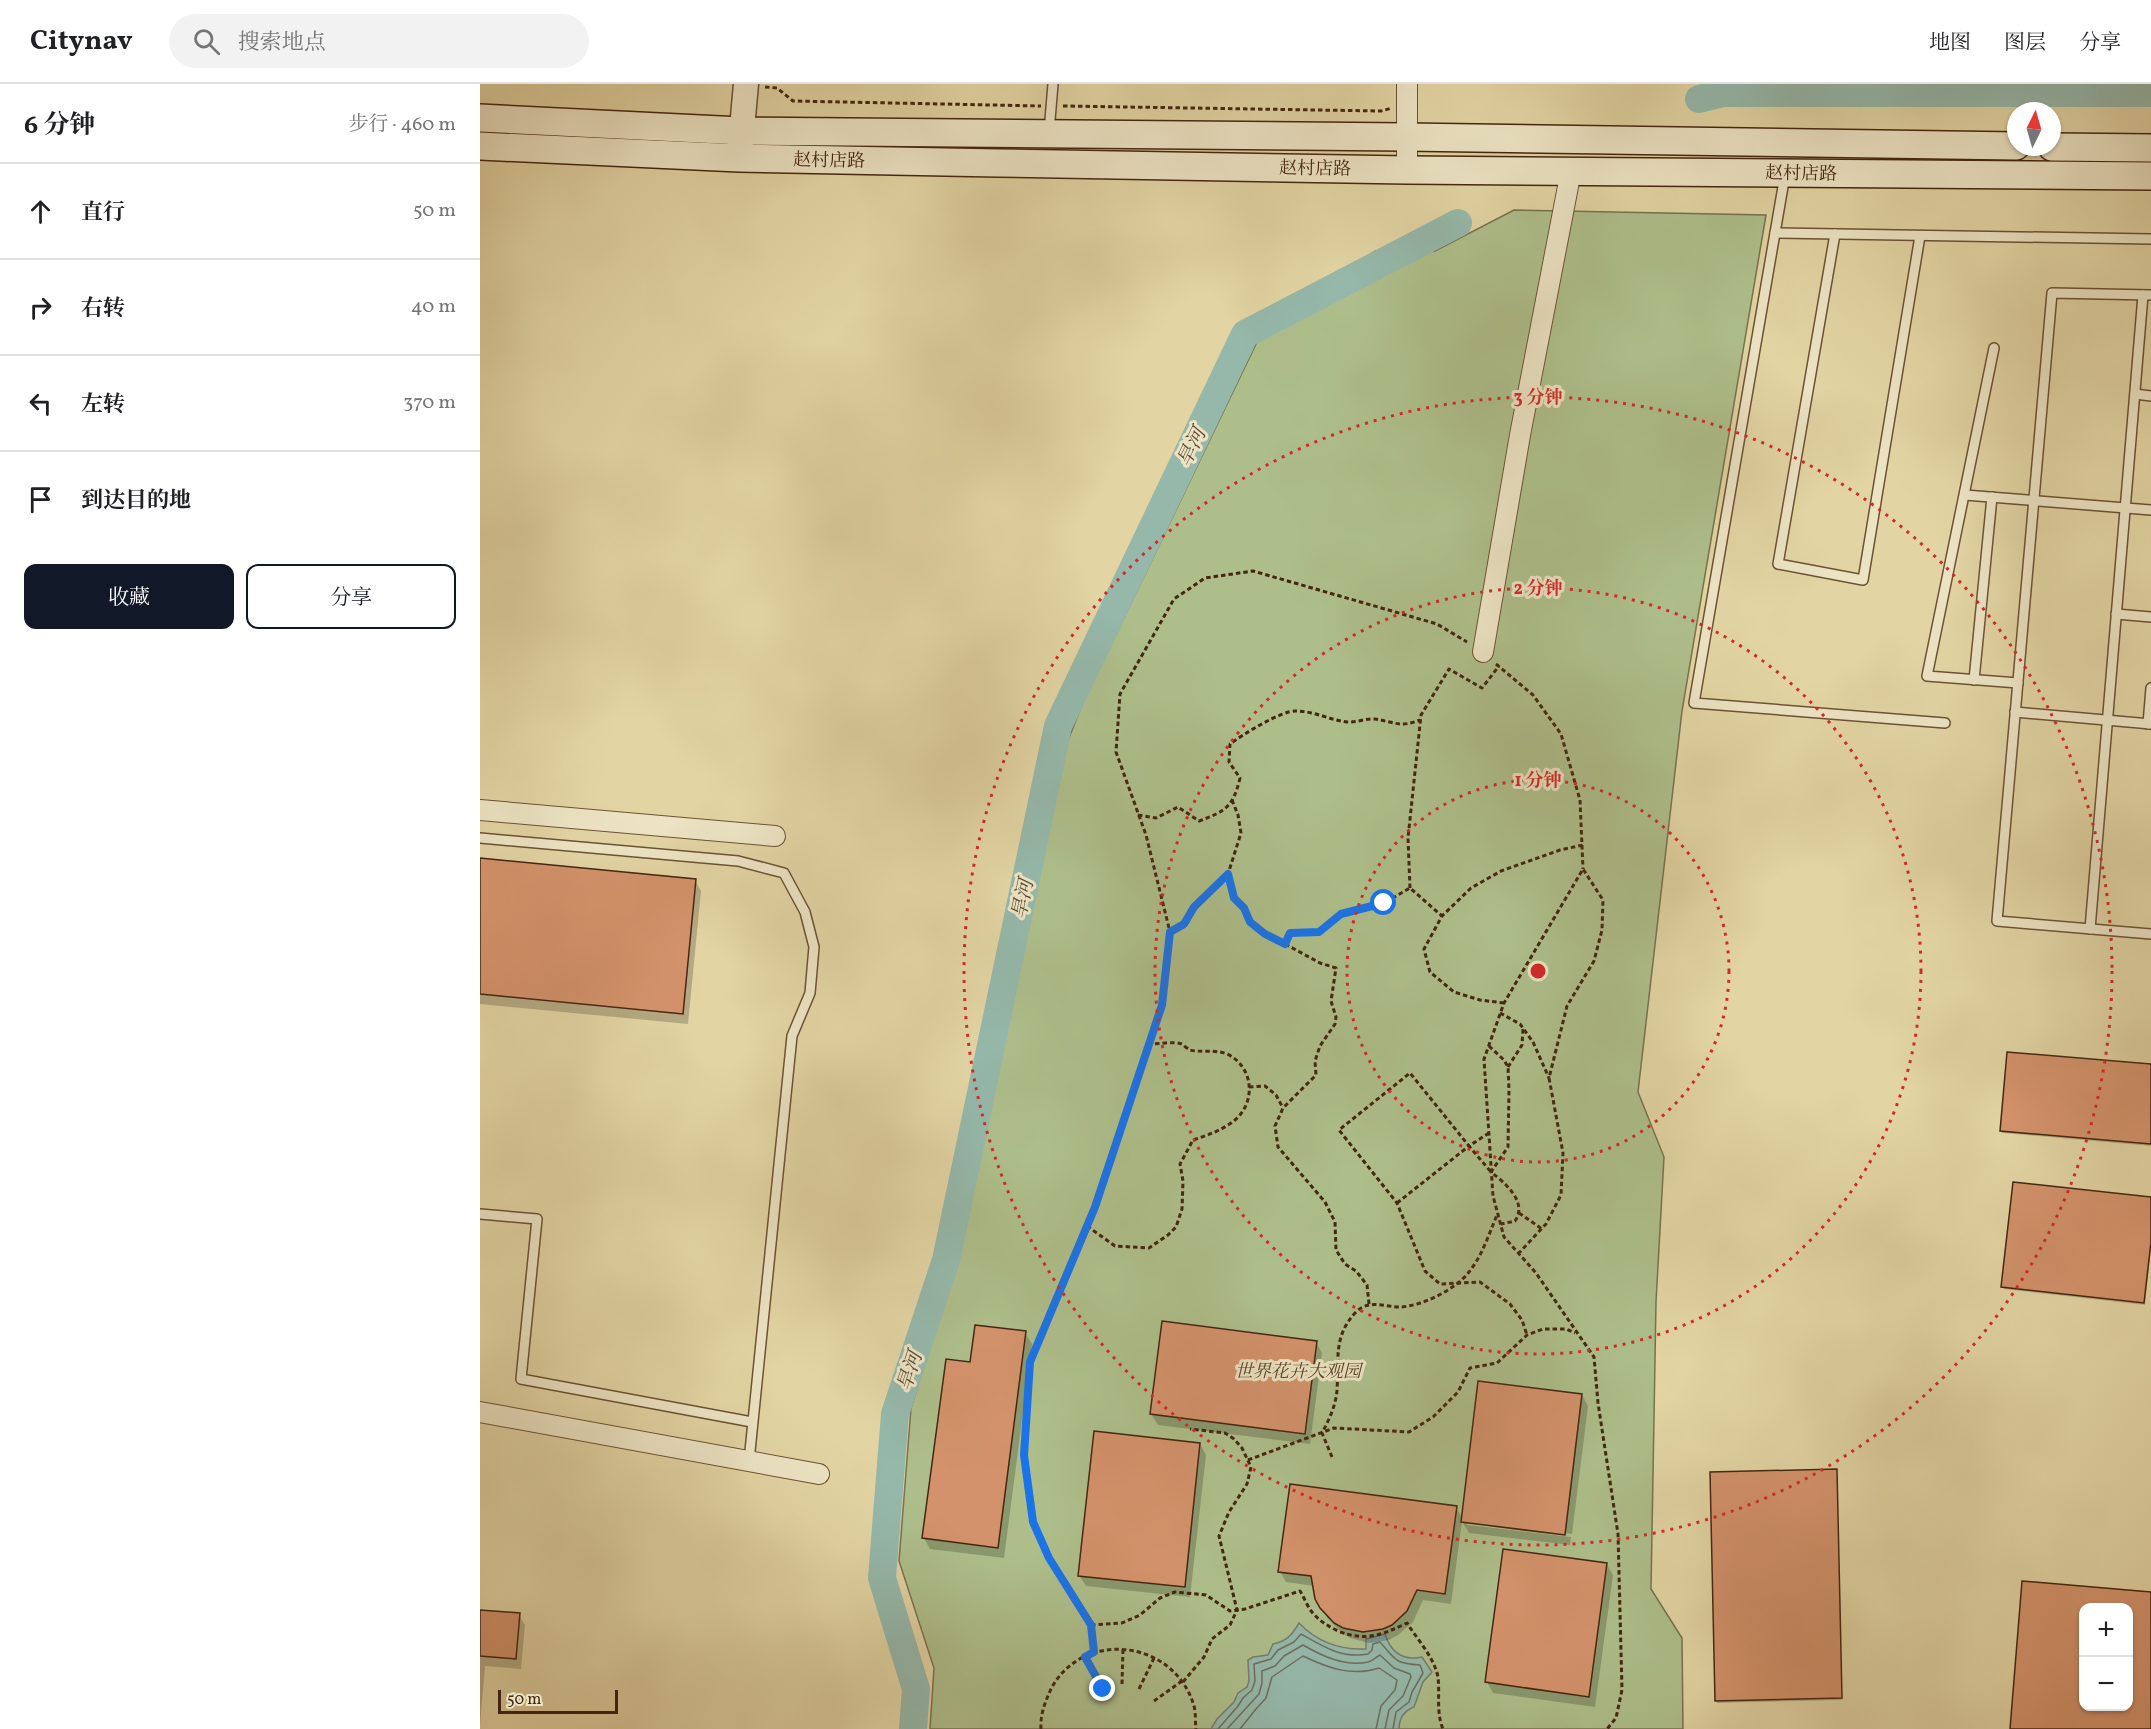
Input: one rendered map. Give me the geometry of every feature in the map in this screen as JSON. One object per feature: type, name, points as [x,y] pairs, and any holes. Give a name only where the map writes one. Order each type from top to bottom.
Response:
[{"type":"main road","name":"赵村店路","points":[[480,118],[741,131],[1407,137],[2007,146]]},
{"type":"main road","name":"赵村店路","points":[[480,146],[740,158],[1407,170],[2151,176]]},
{"type":"main road","points":[[2061,147],[2151,148]]},
{"type":"street","points":[[740,158],[745,85]]},
{"type":"street","points":[[1407,93],[1407,170]]},
{"type":"street","points":[[1483,652],[1520,435],[1571,171]]},
{"type":"street","points":[[480,810],[775,836]]},
{"type":"street","points":[[480,1412],[819,1474]]},
{"type":"lane","points":[[1049,134],[1053,84]]},
{"type":"lane","points":[[1786,173],[1694,703],[1945,723]]},
{"type":"lane","points":[[1775,233],[2151,239]]},
{"type":"lane","points":[[1834,234],[1778,564],[1863,580],[1920,236]]},
{"type":"lane","points":[[2090,929],[2135,394],[2147,295],[2052,293],[1997,921],[2090,929],[2151,934]]},
{"type":"lane","points":[[1994,348],[1927,676],[2018,683]]},
{"type":"lane","points":[[2135,394],[2151,396]]},
{"type":"lane","points":[[1965,495],[2151,510]]},
{"type":"lane","points":[[1974,680],[1992,497]]},
{"type":"lane","points":[[2116,614],[2151,617]]},
{"type":"lane","points":[[2015,712],[2149,724],[2151,688]]},
{"type":"lane","points":[[480,838],[738,861],[784,873],[805,912],[814,947],[810,993],[792,1036],[749,1461]]},
{"type":"lane","points":[[480,1214],[537,1220],[521,1379],[752,1422]]},
{"type":"path","points":[[745,85],[777,88],[793,101],[1381,111],[1407,93]]},
{"type":"path","points":[[1094,1652],[1091,1625],[1049,1558],[1033,1522],[1024,1455],[1030,1362],[1087,1226],[1162,1005],[1170,932],[1146,835],[1116,752],[1120,694],[1174,599],[1205,578],[1253,572],[1437,624],[1483,652],[1533,695],[1561,734],[1580,800],[1583,869],[1504,1003],[1484,1059],[1493,1196],[1504,1237],[1536,1273],[1594,1357],[1598,1403],[1618,1534],[1622,1690],[1616,1718],[1608,1729]]},
{"type":"path","points":[[1442,916],[1410,888],[1408,838],[1421,715],[1449,669],[1482,688],[1498,666]]},
{"type":"path","points":[[1138,815],[1156,818],[1178,807],[1199,820],[1222,813],[1236,796],[1239,778],[1229,762],[1230,744],[1245,733],[1294,710],[1348,722],[1374,719],[1396,725],[1411,724],[1420,720]]},
{"type":"path","points":[[1170,932],[1184,924],[1194,907],[1228,874],[1241,833],[1238,815],[1232,800]]},
{"type":"path","points":[[1504,1003],[1480,1000],[1454,992],[1430,972],[1424,949],[1442,916],[1471,888],[1501,871],[1560,850],[1583,845]]},
{"type":"path","points":[[1549,1078],[1567,1006],[1594,961],[1602,930],[1603,900],[1583,869]]},
{"type":"path","points":[[1228,874],[1234,898],[1244,908],[1250,922],[1265,934],[1320,963],[1336,968],[1331,1001],[1336,1017],[1335,1024],[1320,1046],[1316,1061],[1316,1075],[1283,1108],[1275,1126],[1278,1147],[1325,1202],[1335,1222],[1336,1250],[1345,1264],[1356,1271],[1367,1285],[1369,1304]]},
{"type":"path","points":[[1285,944],[1290,933],[1319,932],[1341,914],[1384,903],[1410,888]]},
{"type":"path","points":[[1500,1013],[1520,1024],[1533,1042],[1549,1078],[1563,1153],[1561,1195],[1546,1224],[1518,1254]]},
{"type":"path","points":[[1491,1172],[1508,1147],[1508,1067],[1522,1045],[1523,1028]]},
{"type":"path","points":[[1087,1226],[1116,1246],[1149,1248],[1168,1236],[1176,1227],[1182,1209],[1183,1181],[1180,1164],[1193,1140],[1222,1129],[1237,1119],[1247,1104],[1250,1087],[1246,1070],[1237,1060],[1215,1050],[1190,1050],[1181,1044],[1149,1044]]},
{"type":"path","points":[[1489,1046],[1508,1067]]},
{"type":"path","points":[[1501,1224],[1515,1221],[1519,1213],[1519,1206],[1509,1187],[1491,1172],[1410,1073],[1339,1130],[1397,1203],[1425,1271],[1440,1284],[1480,1282],[1510,1304],[1522,1320],[1527,1335]]},
{"type":"path","points":[[1250,1087],[1265,1086],[1276,1095],[1283,1108]]},
{"type":"path","points":[[1397,1203],[1489,1133]]},
{"type":"path","points":[[1322,1433],[1330,1418],[1337,1392],[1337,1355],[1343,1329],[1358,1310],[1369,1304],[1401,1307],[1424,1302],[1443,1293],[1467,1274],[1480,1254],[1497,1213]]},
{"type":"path","points":[[1519,1213],[1542,1229]]},
{"type":"path","points":[[1248,1460],[1334,1428],[1409,1431],[1433,1417],[1458,1392],[1470,1368],[1497,1363],[1527,1335],[1543,1329],[1566,1329],[1577,1333]]},
{"type":"path","points":[[1154,1701],[1182,1681],[1204,1657],[1212,1639],[1230,1625],[1238,1610],[1220,1536],[1229,1512],[1247,1484],[1251,1467],[1242,1448],[1225,1433],[1190,1429]]},
{"type":"path","points":[[1322,1433],[1332,1457]]},
{"type":"path","points":[[1091,1625],[1122,1623],[1140,1615],[1160,1598],[1175,1592],[1206,1595],[1230,1611],[1245,1609],[1300,1591],[1312,1612],[1326,1626],[1351,1636],[1361,1638],[1388,1632],[1407,1623],[1430,1659],[1437,1675],[1440,1722],[1443,1729]]},
{"type":"path","points":[[1041,1729],[1045,1702],[1056,1680],[1073,1663],[1094,1652],[1123,1649],[1142,1652],[1164,1663],[1182,1681],[1194,1707],[1196,1729]]},
{"type":"path","points":[[1122,1684],[1123,1649]]},
{"type":"path","points":[[1085,1657],[1103,1689]]},
{"type":"path","points":[[1139,1689],[1154,1658]]},
{"type":"green space","name":"世界花卉大观园","points":[[1514,210],[1766,215],[1682,711],[1638,1092],[1664,1157],[1656,1302],[1651,1589],[1682,1638],[1683,1729],[930,1729],[934,1668],[899,1561],[911,1408],[961,1250],[1042,808],[1081,707],[1258,340],[1375,251],[1435,251]]},
{"type":"water","points":[[1299,1623],[1321,1640],[1347,1648],[1366,1649],[1366,1639],[1385,1634],[1394,1651],[1409,1658],[1422,1657],[1432,1672],[1423,1682],[1414,1707],[1403,1715],[1399,1729],[1211,1729],[1217,1719],[1234,1702],[1238,1693],[1247,1687],[1248,1660],[1268,1655],[1273,1644],[1289,1637]]},
{"type":"building","points":[[480,858],[696,879],[683,1014],[480,994]]},
{"type":"building","points":[[2007,1052],[2151,1064],[2151,1144],[2000,1131]]},
{"type":"building","points":[[2013,1182],[2151,1197],[2151,1242],[2144,1303],[2001,1287]]},
{"type":"building","points":[[1162,1321],[1317,1341],[1305,1434],[1150,1414]]},
{"type":"building","points":[[975,1325],[1026,1331],[998,1548],[922,1538],[946,1359],[970,1362]]},
{"type":"building","points":[[1478,1381],[1582,1394],[1565,1535],[1461,1522]]},
{"type":"building","points":[[1094,1431],[1200,1443],[1185,1587],[1078,1576]]},
{"type":"building","points":[[1837,1469],[1842,1698],[1715,1701],[1710,1472]]},
{"type":"building","points":[[1290,1484],[1457,1506],[1445,1594],[1417,1590],[1407,1611],[1392,1625],[1383,1629],[1363,1632],[1343,1628],[1334,1623],[1315,1599],[1311,1576],[1278,1572]]},
{"type":"building","points":[[1503,1549],[1607,1563],[1589,1697],[1485,1682]]},
{"type":"building","points":[[2022,1581],[2151,1592],[2151,1729],[2010,1729]]},
{"type":"building","points":[[480,1610],[520,1613],[516,1659],[480,1656]]},
{"type":"waterway","name":"旱河","points":[[1699,99],[1724,93],[2151,93]]},
{"type":"waterway","name":"旱河","points":[[913,1729],[916,1689],[882,1578],[895,1414],[946,1260],[1058,726],[1245,334],[1458,223]]},
{"type":"route","points":[[1103,1689],[1085,1657],[1094,1652],[1091,1625],[1049,1558],[1033,1522],[1024,1455],[1030,1362],[1095,1207],[1162,1005],[1170,932],[1184,924],[1194,907],[1228,874],[1234,898],[1244,908],[1250,922],[1265,934],[1285,944],[1290,933],[1319,932],[1341,914],[1384,903]]}]
